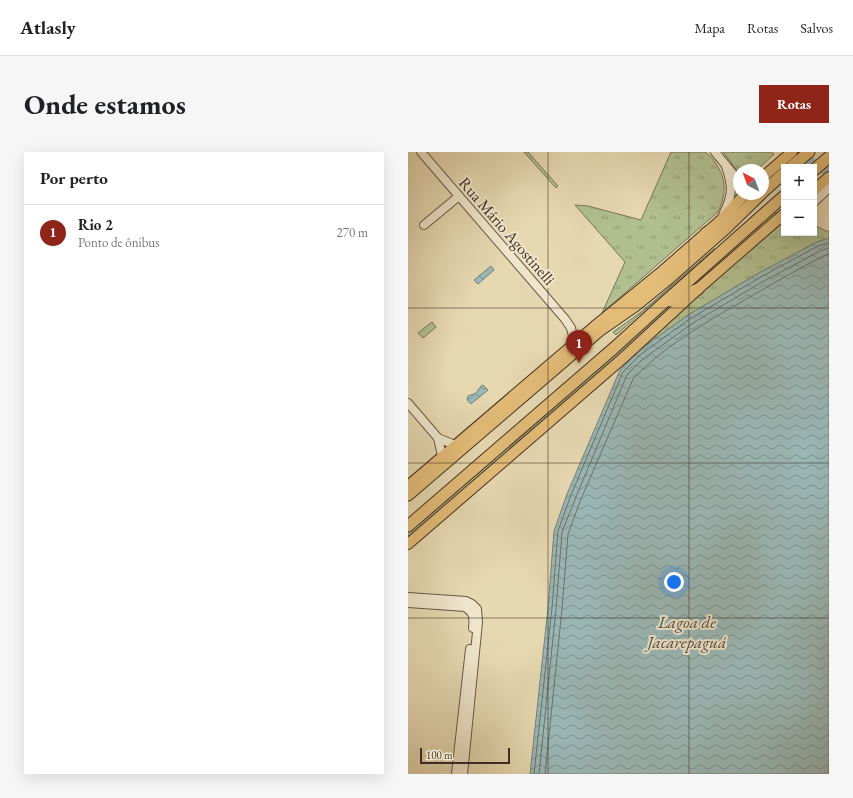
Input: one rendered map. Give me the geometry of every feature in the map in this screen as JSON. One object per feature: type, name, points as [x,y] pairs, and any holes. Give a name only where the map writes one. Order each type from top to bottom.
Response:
[{"type":"highway","points":[[795,164],[809,152]]},
{"type":"highway","points":[[817,167],[828,158]]},
{"type":"highway","points":[[769,184],[781,169]]},
{"type":"highway","points":[[769,196],[781,200]]},
{"type":"highway","points":[[408,495],[599,331],[635,306],[667,280],[725,229],[755,200]]},
{"type":"highway","points":[[408,526],[781,201]]},
{"type":"highway","points":[[706,233],[718,228],[740,211],[748,207]]},
{"type":"highway","points":[[658,307],[698,289]]},
{"type":"main road","points":[[784,164],[792,152]]},
{"type":"main road","points":[[769,174],[781,169]]},
{"type":"main road","points":[[817,187],[829,177]]},
{"type":"main road","points":[[408,486],[706,233],[721,220],[739,200]]},
{"type":"main road","points":[[408,544],[622,359],[698,289],[781,217]]},
{"type":"street","name":"Rua Mário Agostinelli","points":[[421,152],[571,328],[585,335]]},
{"type":"street","points":[[715,152],[733,174]]},
{"type":"street","points":[[721,220],[729,203],[732,192],[731,182],[726,166]]},
{"type":"street","points":[[816,200],[829,188]]},
{"type":"street","points":[[424,225],[459,196]]},
{"type":"street","points":[[770,226],[781,224]]},
{"type":"street","name":"Rua Mário Agostinelli","points":[[571,328],[574,344]]},
{"type":"street","points":[[408,403],[438,438],[455,445]]},
{"type":"street","points":[[438,438],[442,456]]},
{"type":"street","points":[[408,596],[466,601],[472,604],[477,609],[479,614],[475,630],[465,725],[463,774]]},
{"type":"street","points":[[408,603],[465,607],[470,611],[473,617],[475,630]]},
{"type":"street","points":[[456,774],[465,725]]},
{"type":"green space","points":[[524,152],[528,152],[558,186],[556,188]]},
{"type":"green space","points":[[671,152],[705,152],[713,159],[720,170],[724,182],[724,194],[721,206],[718,212],[602,313],[625,262],[575,205],[588,206],[641,220]]},
{"type":"green space","points":[[723,152],[771,152],[774,154],[763,164],[733,165]]},
{"type":"green space","points":[[773,211],[780,214],[703,280],[678,295]]},
{"type":"green space","points":[[781,223],[781,236],[817,236],[817,226],[829,231],[829,238],[817,242],[759,273],[688,315],[637,352],[663,325]]},
{"type":"green space","points":[[714,249],[616,335],[613,332],[641,312]]},
{"type":"green space","points":[[677,301],[621,357],[408,540],[408,529],[654,315]]},
{"type":"green space","points":[[432,322],[436,327],[423,338],[418,333]]},
{"type":"water","name":"Lagoa de Jacarepaguá","points":[[829,238],[829,774],[530,774],[548,608],[554,531],[567,494],[620,370],[637,352],[688,315],[759,273],[817,242]]},
{"type":"water","points":[[491,266],[494,270],[478,284],[474,280]]},
{"type":"water","points":[[483,385],[488,390],[471,404],[467,400],[468,396],[476,393]]},
{"type":"waterway","points":[[793,155],[829,171]]},
{"type":"place","name":"Rio 2","points":[[579,363]]}]
